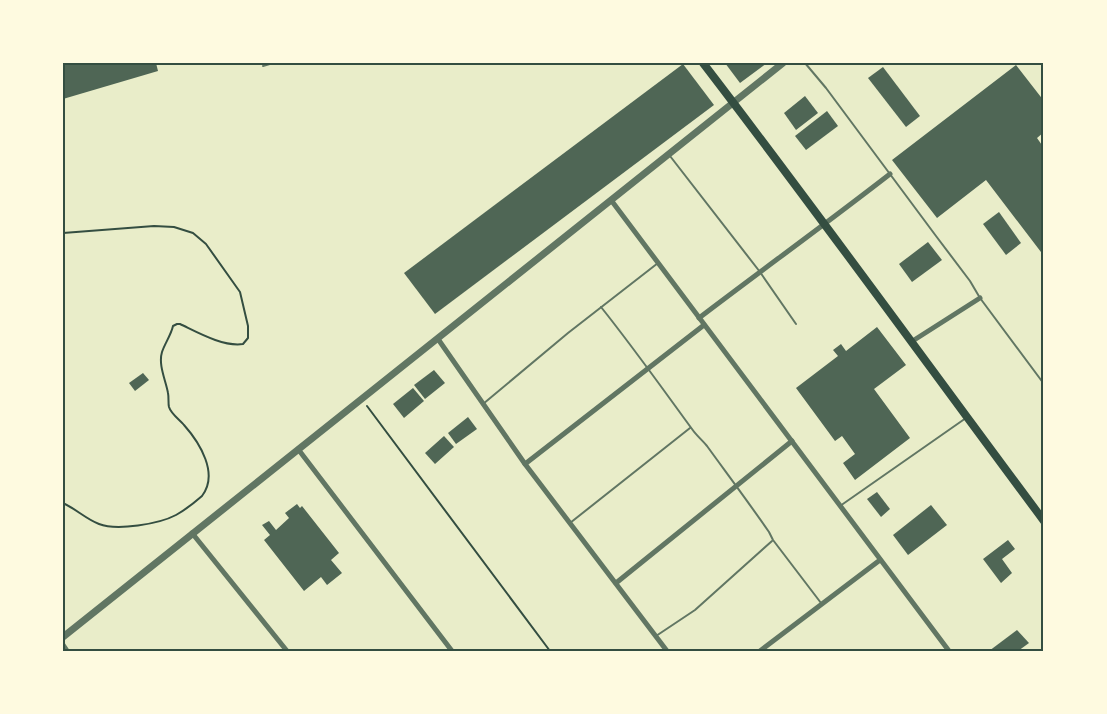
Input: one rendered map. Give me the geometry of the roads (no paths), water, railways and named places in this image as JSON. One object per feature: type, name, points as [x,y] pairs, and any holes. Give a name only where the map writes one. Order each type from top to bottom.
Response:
[{"type":"main road","points":[[704,63],[1044,521]]},
{"type":"street","points":[[63,637],[783,63]]},
{"type":"street","points":[[699,318],[890,174]]},
{"type":"street","points":[[611,200],[949,651]]},
{"type":"street","points":[[911,342],[980,298]]},
{"type":"street","points":[[525,464],[704,325]]},
{"type":"street","points":[[438,339],[525,464],[667,651]]},
{"type":"street","points":[[616,584],[792,441]]},
{"type":"street","points":[[298,449],[452,651]]},
{"type":"street","points":[[192,533],[287,651]]},
{"type":"street","points":[[760,651],[880,560]]},
{"type":"street","points":[[63,645],[67,651]]},
{"type":"lane","points":[[263,66],[273,63]]},
{"type":"lane","points":[[805,63],[970,281],[1044,384]]},
{"type":"lane","points":[[668,154],[760,272],[796,324]]},
{"type":"lane","points":[[483,404],[658,263]]},
{"type":"lane","points":[[601,307],[822,604]]},
{"type":"lane","points":[[840,506],[967,417]]},
{"type":"lane","points":[[570,523],[691,428]]},
{"type":"lane","points":[[656,636],[695,610],[773,540]]}]
